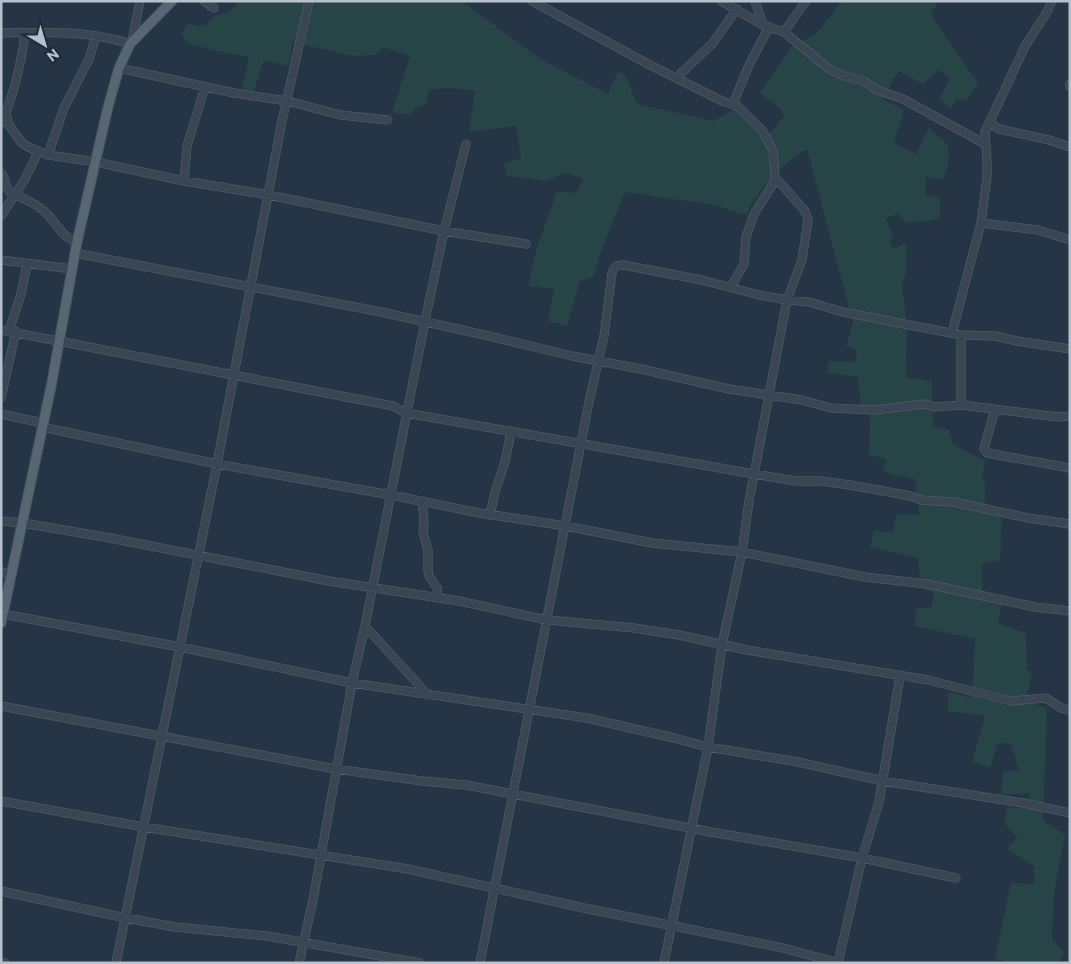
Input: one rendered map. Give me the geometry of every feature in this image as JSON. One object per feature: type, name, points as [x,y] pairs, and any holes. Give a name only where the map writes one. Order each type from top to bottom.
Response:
[{"type":"main road","points":[[2,618],[43,425],[77,242],[108,107],[119,68],[131,42],[172,1]]},
{"type":"street","points":[[1,33],[64,33],[131,42],[140,1]]},
{"type":"street","points":[[204,1],[214,8]]},
{"type":"street","points":[[116,963],[163,737],[287,101],[309,1]]},
{"type":"street","points":[[532,1],[676,78],[722,101],[733,104],[762,130],[773,151],[776,179],[805,211],[808,220],[802,260],[787,300],[754,474],[742,552],[722,645],[708,748],[664,963]]},
{"type":"street","points":[[721,1],[766,26],[784,32],[829,69],[903,99],[985,144]]},
{"type":"street","points":[[733,104],[766,26],[755,1]]},
{"type":"street","points":[[784,32],[806,1]]},
{"type":"street","points":[[961,405],[957,334],[981,223],[987,169],[985,132],[1022,53],[1052,1]]},
{"type":"street","points":[[676,78],[712,44],[737,9]]},
{"type":"street","points":[[1,123],[6,114],[19,73],[25,32]]},
{"type":"street","points":[[48,155],[64,108],[93,49],[96,36]]},
{"type":"street","points":[[119,68],[205,87],[287,101],[341,115],[388,120]]},
{"type":"street","points":[[184,181],[187,146],[205,87]]},
{"type":"street","points":[[6,114],[22,143],[28,148],[48,155],[96,162],[184,181],[269,195],[444,231],[526,244]]},
{"type":"street","points":[[990,123],[999,129],[1070,146]]},
{"type":"street","points":[[299,963],[313,900],[352,683],[365,626],[406,414],[444,231],[466,144]]},
{"type":"street","points":[[1,216],[25,179],[38,152]]},
{"type":"street","points":[[1,173],[6,180],[7,189],[49,215],[66,236],[77,242]]},
{"type":"street","points":[[731,287],[744,264],[746,237],[756,209],[776,179]]},
{"type":"street","points":[[981,223],[1038,230],[1070,240]]},
{"type":"street","points":[[75,253],[425,321],[564,355],[597,360],[729,389],[802,400],[831,408],[874,410],[924,404],[935,407],[961,405],[1058,418],[1070,416]]},
{"type":"street","points":[[1,260],[72,269]]},
{"type":"street","points":[[1,398],[9,330],[21,294],[28,264]]},
{"type":"street","points":[[480,963],[605,327],[612,273],[617,265],[687,277],[787,300],[809,302],[843,312],[957,334],[995,336],[1070,348]]},
{"type":"street","points":[[9,330],[59,342],[234,374],[393,406],[406,414],[754,474],[801,481],[850,484],[921,500],[953,502],[1028,518],[1070,524]]},
{"type":"street","points":[[995,409],[984,450],[987,453],[1070,468]]},
{"type":"street","points":[[1,414],[217,464],[490,515],[566,526],[659,544],[742,552],[864,577],[926,584],[1035,607],[1070,611]]},
{"type":"street","points":[[490,515],[505,462],[511,432]]},
{"type":"street","points":[[422,502],[423,532],[428,550],[428,571],[436,588],[438,598]]},
{"type":"street","points":[[1,521],[23,523],[329,581],[438,598],[547,620],[634,628],[702,639],[722,645],[948,684],[1012,701],[1046,698],[1061,708],[1070,710]]},
{"type":"street","points":[[1,572],[12,574]]},
{"type":"street","points":[[2,618],[180,647],[352,683],[587,718],[674,738],[708,748],[798,762],[883,781],[1023,803],[1070,813]]},
{"type":"street","points":[[365,626],[428,695]]},
{"type":"street","points":[[1,801],[144,827],[399,868],[783,948],[839,963],[862,858],[879,802],[900,676]]},
{"type":"street","points":[[1,706],[336,769],[422,782],[466,785],[862,858],[956,878]]},
{"type":"street","points":[[1,891],[126,918],[175,926],[267,936],[420,963]]},
{"type":"street","points":[[1,962],[5,963]]},
{"type":"green space","points":[[239,1],[462,1],[542,60],[608,94],[618,71],[626,76],[637,104],[714,121],[735,108],[769,134],[784,116],[779,107],[760,93],[791,47],[816,34],[842,1],[939,1],[931,13],[978,83],[966,100],[956,99],[951,109],[939,99],[950,78],[938,70],[923,84],[899,71],[882,99],[904,110],[894,143],[916,154],[929,127],[948,145],[949,161],[943,180],[926,177],[925,195],[940,198],[940,219],[907,223],[898,213],[886,219],[894,238],[890,240],[893,249],[906,243],[906,273],[902,286],[907,328],[906,378],[932,381],[933,427],[949,430],[953,444],[985,461],[982,476],[986,484],[984,509],[1002,518],[1000,560],[982,563],[982,590],[1003,597],[998,623],[1026,634],[1027,668],[1032,676],[1025,701],[1047,708],[1043,820],[1065,835],[1054,893],[1052,939],[1064,952],[1060,963],[1009,963],[995,958],[1011,883],[1035,884],[1034,866],[1007,849],[1017,837],[1004,823],[1007,807],[1028,809],[1030,793],[1001,795],[1003,772],[1019,770],[1011,744],[998,743],[990,768],[972,762],[985,716],[948,711],[948,692],[972,698],[975,639],[915,626],[916,609],[931,607],[934,593],[921,588],[918,558],[870,547],[874,531],[893,532],[896,514],[919,515],[915,479],[883,472],[887,459],[869,455],[870,411],[861,407],[858,377],[827,373],[829,361],[854,362],[858,351],[846,346],[853,323],[807,149],[788,162],[764,186],[746,215],[714,205],[625,192],[600,254],[593,277],[580,281],[567,326],[548,321],[554,289],[528,286],[537,247],[557,191],[576,193],[583,179],[565,172],[548,181],[507,176],[504,163],[521,158],[516,126],[469,132],[475,91],[448,88],[429,90],[426,105],[415,109],[411,115],[392,113],[410,56],[383,47],[376,55],[353,56],[292,42],[289,66],[264,60],[254,91],[242,89],[249,57],[188,43],[181,33],[188,23],[196,26],[206,25],[215,15],[229,12]]}]
